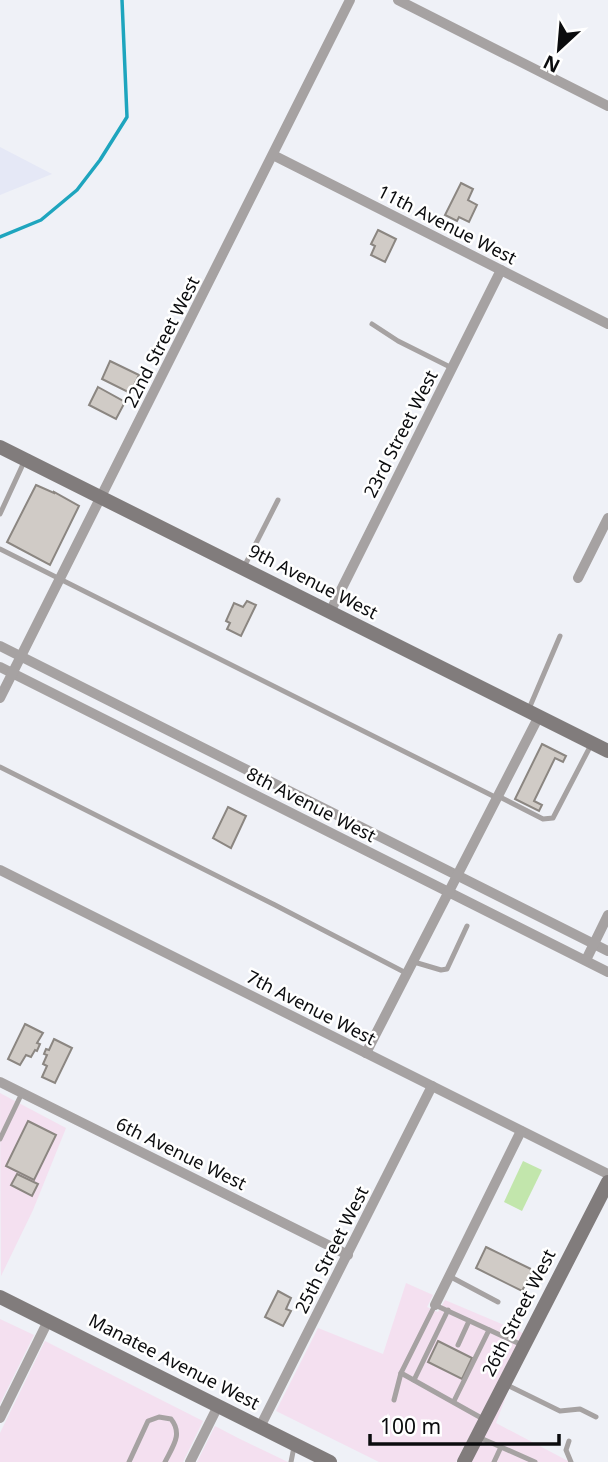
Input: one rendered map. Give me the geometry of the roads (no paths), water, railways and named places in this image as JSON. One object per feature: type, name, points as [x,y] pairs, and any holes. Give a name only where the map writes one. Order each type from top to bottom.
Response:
[{"type":"street","name":"22nd Street West","points":[[0,698],[350,0]]},
{"type":"street","points":[[398,0],[608,106]]},
{"type":"street","name":"11th Avenue West","points":[[273,155],[608,324]]},
{"type":"street","name":"23rd Street West","points":[[330,612],[501,270]]},
{"type":"street","name":"9th Avenue West","points":[[0,447],[608,751]]},
{"type":"street","points":[[578,578],[608,518]]},
{"type":"street","name":"8th Avenue West","points":[[0,646],[608,951]]},
{"type":"street","name":"8th Avenue West","points":[[0,667],[608,972]]},
{"type":"street","points":[[366,1053],[498,797],[533,714]]},
{"type":"street","name":"7th Avenue West","points":[[0,870],[608,1174]]},
{"type":"street","points":[[586,960],[608,915]]},
{"type":"street","name":"6th Avenue West","points":[[0,1082],[348,1255]]},
{"type":"street","name":"25th Street West","points":[[260,1427],[432,1086]]},
{"type":"street","points":[[435,1305],[520,1131]]},
{"type":"street","name":"26th Street West","points":[[464,1462],[608,1182]]},
{"type":"street","name":"Manatee Avenue West","points":[[0,1297],[330,1462]]},
{"type":"street","points":[[0,1419],[48,1321]]},
{"type":"street","points":[[190,1462],[218,1406]]},
{"type":"lane","points":[[372,324],[398,341],[452,368]]},
{"type":"lane","points":[[0,514],[25,460]]},
{"type":"lane","points":[[243,569],[278,500]]},
{"type":"lane","points":[[0,549],[543,819],[554,818],[592,743]]},
{"type":"lane","points":[[533,714],[561,636]]},
{"type":"lane","points":[[0,767],[407,974]]},
{"type":"lane","points":[[414,962],[441,970],[447,969],[467,926]]},
{"type":"lane","points":[[0,1139],[23,1093]]},
{"type":"lane","points":[[449,1276],[498,1302]]},
{"type":"lane","points":[[394,1400],[401,1374],[435,1305],[523,1346]]},
{"type":"lane","points":[[414,1380],[448,1311]]},
{"type":"lane","points":[[458,1345],[470,1321]]},
{"type":"lane","points":[[454,1401],[489,1330]]},
{"type":"lane","points":[[401,1374],[485,1419]]},
{"type":"lane","points":[[504,1384],[560,1411],[580,1409],[596,1417]]},
{"type":"lane","points":[[129,1462],[148,1420],[159,1417],[170,1419],[176,1426],[178,1436],[165,1462]]},
{"type":"lane","points":[[477,1436],[535,1462]]},
{"type":"lane","points":[[569,1441],[566,1450],[571,1462]]},
{"type":"lane","points":[[291,1462],[294,1444]]},
{"type":"lane","points":[[494,1462],[501,1447]]},
{"type":"waterway","points":[[0,237],[41,220],[77,190],[127,117],[122,0]]}]
